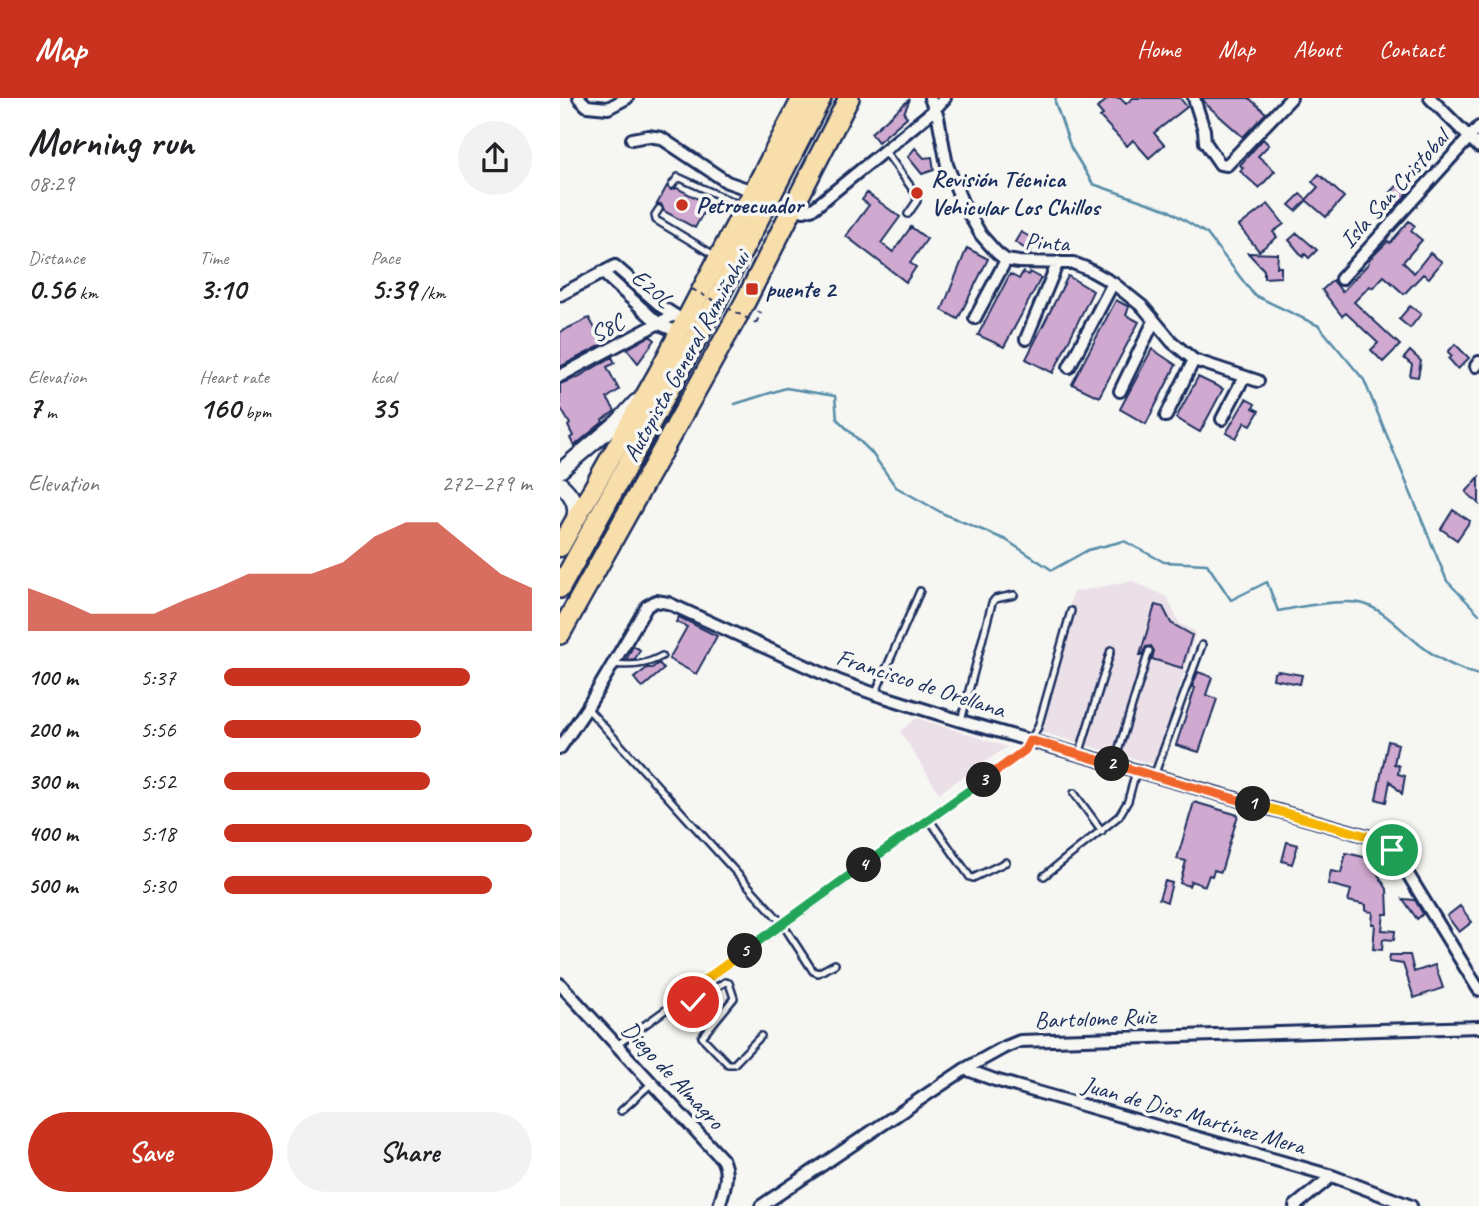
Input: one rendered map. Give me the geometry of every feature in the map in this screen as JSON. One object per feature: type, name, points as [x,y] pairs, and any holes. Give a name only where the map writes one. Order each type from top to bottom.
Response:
[{"type":"highway","name":"Autopista General Rumiñahui","points":[[560,588],[702,327],[821,98]]},
{"type":"highway","name":"Autopista General Rumiñahui","points":[[560,634],[744,304],[849,98]]},
{"type":"main road","points":[[560,547],[658,373],[678,323],[718,257],[802,98]]},
{"type":"street","points":[[579,98],[587,106],[596,108],[608,108],[627,98]]},
{"type":"street","name":"Pinta","points":[[930,98],[938,117],[947,165],[962,202],[981,235],[997,253],[1006,260],[1073,263],[1088,269],[1143,307],[1172,342],[1194,360],[1258,381]]},
{"type":"street","points":[[793,208],[804,211],[814,208],[934,110],[945,98]]},
{"type":"street","points":[[1194,98],[1205,142],[1220,164],[1227,165],[1291,98]]},
{"type":"street","points":[[1430,98],[1479,147]]},
{"type":"street","name":"Isla San Cristobal","points":[[1341,279],[1479,127]]},
{"type":"street","points":[[632,139],[648,136],[661,138],[727,182],[753,191]]},
{"type":"street","points":[[975,318],[1006,260]]},
{"type":"street","points":[[1026,340],[1058,262]]},
{"type":"street","name":"E20L","points":[[612,266],[618,267],[678,323],[659,324],[602,272],[612,266]]},
{"type":"street","points":[[560,295],[602,272]]},
{"type":"street","points":[[1069,367],[1113,284]]},
{"type":"street","points":[[1120,391],[1154,321]]},
{"type":"street","name":"S8C","points":[[560,376],[659,324],[678,323]]},
{"type":"street","points":[[1166,416],[1194,360]]},
{"type":"street","points":[[560,471],[619,421],[658,373]]},
{"type":"street","points":[[1222,419],[1244,377]]},
{"type":"street","points":[[560,484],[570,493],[575,504],[575,517],[570,528]]},
{"type":"street","name":"Francisco de Orellana","points":[[560,748],[587,708],[647,606],[656,601],[668,603],[839,681],[874,694],[1374,838],[1392,850],[1479,990]]},
{"type":"street","name":"Diego de Almagro","points":[[560,985],[722,1158],[727,1178],[719,1206]]},
{"type":"street","name":"Bartolome Ruiz","points":[[761,1206],[965,1069],[1020,1041],[1479,1027]]},
{"type":"street","name":"Juan de Dios Martínez Mera","points":[[965,1069],[995,1080],[1332,1176],[1411,1206]]},
{"type":"street","points":[[1295,1206],[1332,1176]]},
{"type":"lane","points":[[885,151],[916,194],[917,201],[908,214]]},
{"type":"lane","points":[[672,185],[678,177],[745,208]]},
{"type":"lane","points":[[660,209],[655,215],[656,220],[718,257]]},
{"type":"lane","points":[[874,694],[920,591]]},
{"type":"lane","points":[[961,721],[992,603],[995,599],[1014,595]]},
{"type":"lane","points":[[617,1045],[782,923],[1025,750],[1038,727],[1071,611]]},
{"type":"lane","points":[[1154,776],[1202,645]]},
{"type":"lane","points":[[1079,754],[1111,650]]},
{"type":"lane","points":[[1114,764],[1149,651]]},
{"type":"lane","points":[[613,664],[636,665],[652,662],[662,656]]},
{"type":"lane","points":[[587,708],[782,923],[815,973],[835,964]]},
{"type":"lane","points":[[1044,876],[1119,816],[1128,801],[1136,771]]},
{"type":"lane","points":[[1074,793],[1102,831]]},
{"type":"lane","points":[[929,819],[970,877],[1006,862]]},
{"type":"lane","points":[[683,996],[691,1003],[725,982],[729,983],[734,998],[702,1037],[729,1064],[734,1064],[761,1036]]},
{"type":"lane","points":[[621,1111],[652,1083]]},
{"type":"path","points":[[692,289],[756,323],[761,313]]},
{"type":"shaded area","points":[[1132,581],[1167,597],[1179,623],[1196,632],[1156,765],[1034,730],[1073,592]]},
{"type":"shaded area","points":[[917,718],[1007,747],[939,793],[900,731]]},
{"type":"building","points":[[1109,98],[1120,98],[1126,104],[1133,98],[1180,98],[1187,107],[1154,133],[1164,145],[1149,158],[1133,140],[1127,146],[1100,117],[1103,115],[1097,108]]},
{"type":"building","points":[[1202,98],[1249,98],[1266,113],[1243,137]]},
{"type":"building","points":[[910,99],[904,113],[907,117],[878,142],[871,133]]},
{"type":"building","points":[[1263,139],[1269,145],[1258,156],[1275,171],[1259,188],[1240,171],[1243,168],[1240,165]]},
{"type":"building","points":[[915,148],[924,158],[932,157],[934,170],[922,174],[908,157]]},
{"type":"building","points":[[1319,174],[1344,197],[1326,217],[1306,200],[1318,187],[1312,182]]},
{"type":"building","points":[[1399,184],[1408,193],[1397,206],[1387,196]]},
{"type":"building","name":"Petroecuador","points":[[667,186],[671,190],[677,188],[708,204],[695,228],[664,211],[661,204],[657,204]]},
{"type":"building","points":[[867,193],[900,217],[881,243],[893,252],[911,227],[927,239],[910,263],[916,267],[906,282],[846,236],[869,205],[862,200]]},
{"type":"building","points":[[1300,194],[1307,200],[1296,211],[1289,205]]},
{"type":"building","points":[[1268,204],[1284,224],[1273,232],[1277,237],[1259,251],[1239,226]]},
{"type":"building","points":[[1409,221],[1415,226],[1411,231],[1422,240],[1403,262],[1414,273],[1430,253],[1442,262],[1429,278],[1423,274],[1404,294],[1384,276],[1354,302],[1400,345],[1383,362],[1371,350],[1378,343],[1346,313],[1342,316],[1322,290],[1333,280],[1342,292],[1368,261],[1388,241],[1390,243]]},
{"type":"building","points":[[1021,232],[1037,241],[1030,252],[1015,242]]},
{"type":"building","points":[[1297,233],[1317,250],[1309,258],[1305,254],[1303,257],[1289,240]]},
{"type":"building","points":[[967,248],[988,259],[958,319],[942,310]]},
{"type":"building","points":[[1248,253],[1278,254],[1277,267],[1281,267],[1281,277],[1264,278],[1264,270]]},
{"type":"building","points":[[1023,272],[1028,275],[1030,272],[1041,278],[1004,347],[978,335],[1010,274],[1019,279]]},
{"type":"building","points":[[1068,276],[1093,291],[1053,373],[1026,359]]},
{"type":"building","points":[[1116,300],[1129,307],[1126,315],[1139,322],[1099,397],[1072,384]]},
{"type":"building","points":[[1410,306],[1421,314],[1410,328],[1399,319]]},
{"type":"building","points":[[589,318],[604,344],[560,367],[560,332]]},
{"type":"building","points":[[650,336],[655,340],[638,363],[627,349]]},
{"type":"building","points":[[1455,344],[1469,358],[1458,369],[1449,359],[1452,356],[1448,352]]},
{"type":"building","points":[[1152,349],[1176,365],[1146,424],[1120,409]]},
{"type":"building","points":[[1410,351],[1421,361],[1418,377],[1410,376],[1412,365],[1404,358]]},
{"type":"building","points":[[612,357],[615,363],[607,367],[619,390],[607,398],[615,411],[574,446],[570,438],[573,436],[568,426],[570,424],[560,407],[560,384]]},
{"type":"building","points":[[1198,377],[1223,389],[1200,432],[1176,418]]},
{"type":"building","points":[[1246,399],[1255,404],[1253,408],[1259,411],[1251,425],[1245,422],[1236,438],[1226,433]]},
{"type":"building","points":[[1479,477],[1479,504],[1466,492]]},
{"type":"building","points":[[1453,510],[1470,521],[1457,540],[1441,529]]},
{"type":"building","points":[[1155,605],[1163,607],[1171,623],[1192,635],[1182,668],[1152,659],[1154,651],[1151,646],[1146,647],[1140,655]]},
{"type":"building","points":[[679,617],[717,636],[696,674],[669,659],[687,627],[676,622]]},
{"type":"building","points":[[633,646],[640,650],[635,659],[626,660]]},
{"type":"building","points":[[659,663],[664,669],[642,688],[634,678]]},
{"type":"building","points":[[1278,671],[1302,675],[1300,684],[1273,679],[1274,673]]},
{"type":"building","points":[[1198,672],[1212,677],[1206,695],[1217,699],[1199,752],[1176,745]]},
{"type":"building","points":[[1388,741],[1398,744],[1394,764],[1399,766],[1398,774],[1405,776],[1402,794],[1390,781],[1386,802],[1376,799]]},
{"type":"building","points":[[1194,802],[1238,815],[1221,872],[1214,870],[1205,886],[1191,881],[1189,886],[1180,883],[1186,861],[1177,859]]},
{"type":"building","points":[[1287,842],[1298,845],[1292,864],[1282,861]]},
{"type":"building","points":[[1346,853],[1368,858],[1387,889],[1388,914],[1384,914],[1382,930],[1395,931],[1394,940],[1383,939],[1382,950],[1373,949],[1373,912],[1366,911],[1366,905],[1348,901],[1351,890],[1328,884],[1331,871],[1341,873]]},
{"type":"building","points":[[1165,881],[1172,883],[1167,902],[1159,899]]},
{"type":"building","points":[[1403,899],[1415,900],[1423,914],[1417,919]]},
{"type":"building","points":[[1460,906],[1472,922],[1459,932],[1447,916]]},
{"type":"building","points":[[1390,955],[1410,955],[1414,972],[1435,965],[1443,988],[1414,998],[1403,964],[1389,962]]},
{"type":"waterway","points":[[1056,98],[1055,102],[1071,148],[1093,184],[1168,210],[1207,234],[1254,295],[1319,326],[1364,380],[1447,581],[1479,614]]},
{"type":"waterway","points":[[735,404],[786,388],[835,396],[837,419],[871,452],[896,487],[944,514],[1006,540],[1052,570],[1088,550],[1124,541],[1164,562],[1207,564],[1231,600],[1267,582],[1278,611],[1309,605],[1356,602],[1364,604],[1384,615],[1444,661],[1479,675]]},
{"type":"place","name":"Revisión Técnica Vehicular Los Chillos","points":[[917,193]]},
{"type":"place","name":"Petroecuador","points":[[682,205]]},
{"type":"place","name":"puente 2","points":[[752,289]]},
{"type":"route","points":[[693,1002],[689,1003],[683,996],[1016,757],[1025,750],[1030,740],[1374,838],[1392,850]]}]
